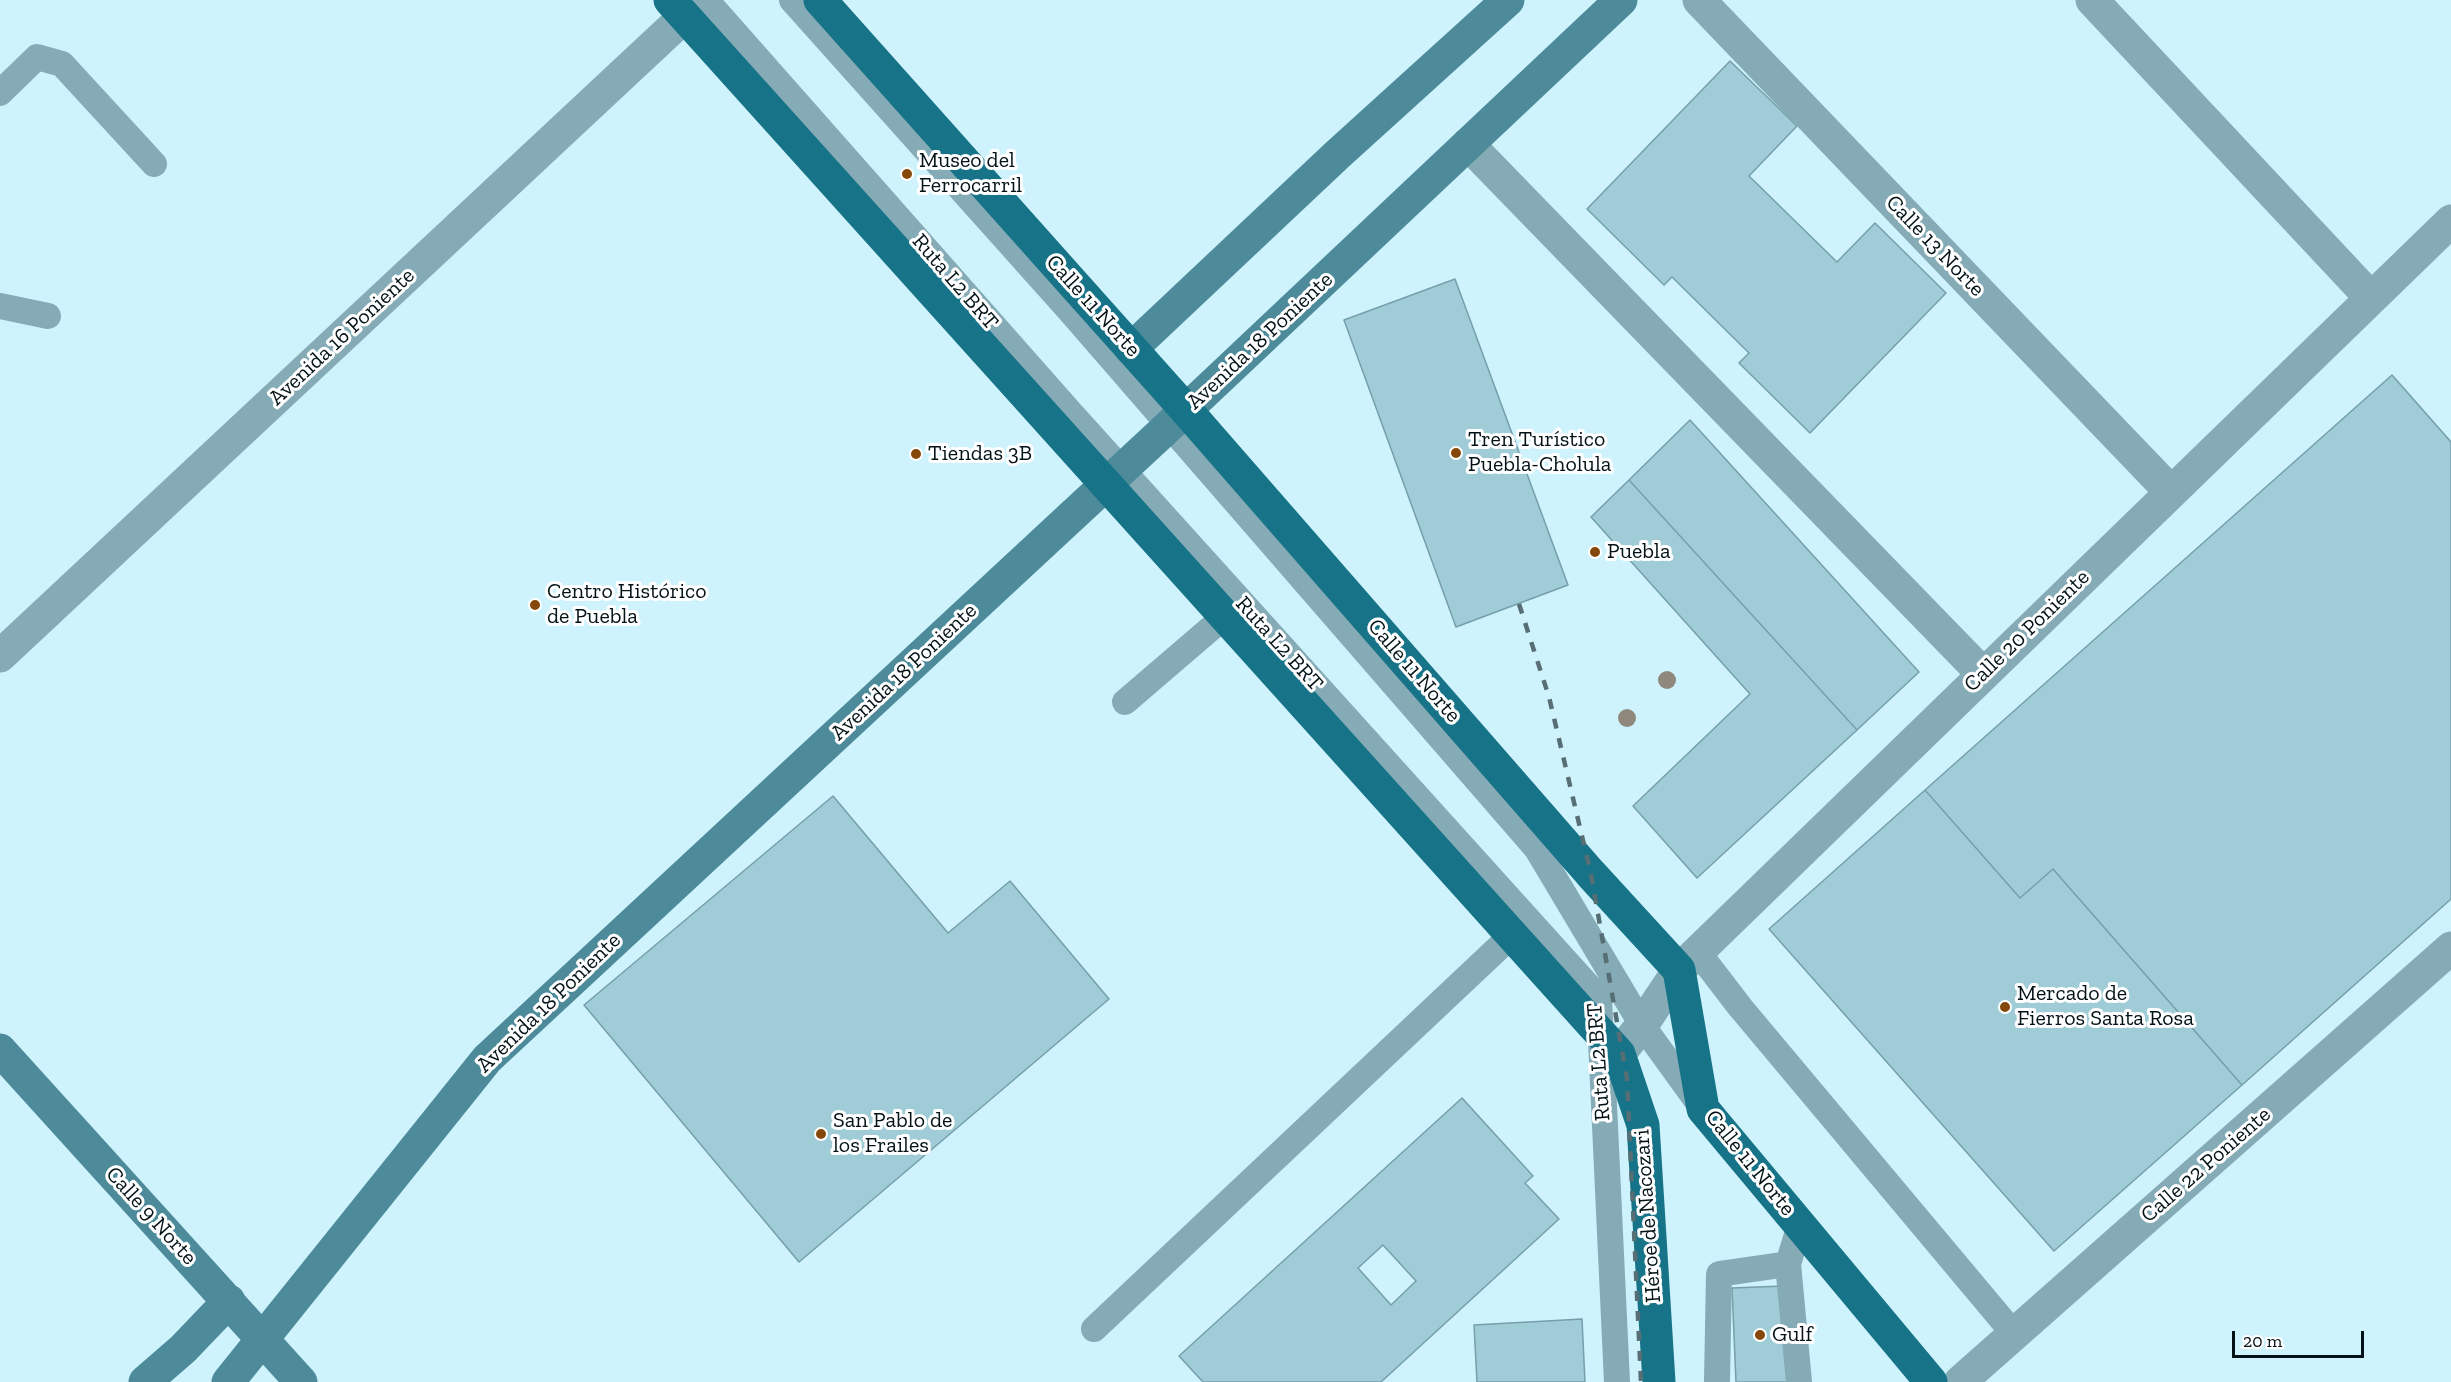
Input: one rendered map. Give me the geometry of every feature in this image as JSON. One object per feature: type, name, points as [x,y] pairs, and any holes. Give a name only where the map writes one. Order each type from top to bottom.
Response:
[{"type":"main road","name":"Calle 11 Norte","points":[[819,0],[1131,350],[1178,418],[1592,874],[1688,960],[1703,1109],[1931,1382]]},
{"type":"main road","points":[[687,6],[1114,477],[1224,617],[1609,1043]]},
{"type":"main road","name":"Héroe de Nacozari","points":[[1609,1043],[1643,1125],[1659,1382]]},
{"type":"street","points":[[1131,350],[1337,155],[1509,0]]},
{"type":"street","name":"Avenida 18 Poniente","points":[[228,1382],[487,1059],[1178,418],[1621,0]]},
{"type":"street","name":"Calle 13 Norte","points":[[1699,0],[2171,492]]},
{"type":"street","points":[[2092,0],[2371,298]]},
{"type":"street","name":"Avenida 16 Poniente","points":[[0,657],[687,6]]},
{"type":"street","points":[[1468,144],[1983,674]]},
{"type":"street","name":"Calle 20 Poniente","points":[[1609,1043],[1642,1025],[1688,960],[2371,298],[2447,234]]},
{"type":"street","name":"Calle 22 Poniente","points":[[1960,1382],[2451,948]]},
{"type":"street","name":"Calle 9 Norte","points":[[0,1050],[301,1382]]},
{"type":"street","points":[[145,1382],[183,1349],[229,1301]]},
{"type":"lane","name":"Ruta L2 BRT","points":[[792,0],[1178,418],[1538,849],[1642,1025],[1703,1109]]},
{"type":"lane","points":[[0,93],[37,57],[62,64],[154,164]]},
{"type":"lane","points":[[0,306],[48,316]]},
{"type":"lane","name":"Ruta L2 BRT","points":[[1114,477],[1599,998],[1609,1043],[1617,1382]]},
{"type":"lane","points":[[1125,702],[1224,617]]},
{"type":"lane","points":[[1094,1329],[1511,936]]},
{"type":"lane","points":[[1688,960],[1740,1007],[2014,1334]]},
{"type":"lane","points":[[1799,1382],[1788,1264],[1800,1225]]},
{"type":"lane","points":[[1717,1382],[1719,1274],[1788,1264]]},
{"type":"building","points":[[1730,61],[1797,126],[1749,176],[1837,262],[1875,223],[1946,293],[1810,433],[1739,363],[1749,353],[1672,277],[1664,285],[1587,209]]},
{"type":"building","name":"Tren Turístico Puebla-Cholula","points":[[1455,279],[1568,585],[1456,627],[1344,320]]},
{"type":"building","points":[[2392,375],[2451,442],[2451,899],[2242,1085],[2053,869],[2020,898],[1925,790]]},
{"type":"building","points":[[1690,420],[1919,672],[1857,730],[1629,480]]},
{"type":"building","points":[[1629,480],[1857,730],[1697,878],[1633,806],[1750,694],[1591,517]]},
{"type":"building","name":"Mercado de Fierros Santa Rosa","points":[[1925,790],[2020,898],[2053,869],[2242,1085],[2054,1251],[1769,929]]},
{"type":"building","name":"San Pablo de los Frailes","points":[[833,796],[948,933],[1010,881],[1109,999],[799,1262],[584,1005]]},
{"type":"building","points":[[1462,1098],[1533,1176],[1525,1183],[1559,1219],[1381,1382],[1203,1382],[1179,1356]],"holes":[[[1383,1245],[1416,1281],[1391,1305],[1358,1268]]]},
{"type":"building","name":"Gulf","points":[[1783,1286],[1787,1382],[1736,1382],[1732,1288]]},
{"type":"building","points":[[1582,1319],[1585,1382],[1477,1382],[1474,1325]]},
{"type":"railway","points":[[1519,604],[1549,697],[1591,874],[1627,1079],[1641,1382]]},
{"type":"place","name":"Museo del Ferrocarril","points":[[907,174]]},
{"type":"place","name":"Tren Turístico Puebla-Cholula","points":[[1456,453]]},
{"type":"place","name":"Tiendas 3B","points":[[916,454]]},
{"type":"place","name":"Puebla","points":[[1595,552]]},
{"type":"place","name":"Centro Histórico de Puebla","points":[[535,605]]},
{"type":"place","name":"Mercado de Fierros Santa Rosa","points":[[2005,1007]]},
{"type":"place","name":"San Pablo de los Frailes","points":[[821,1134]]},
{"type":"place","name":"Gulf","points":[[1760,1335]]}]
